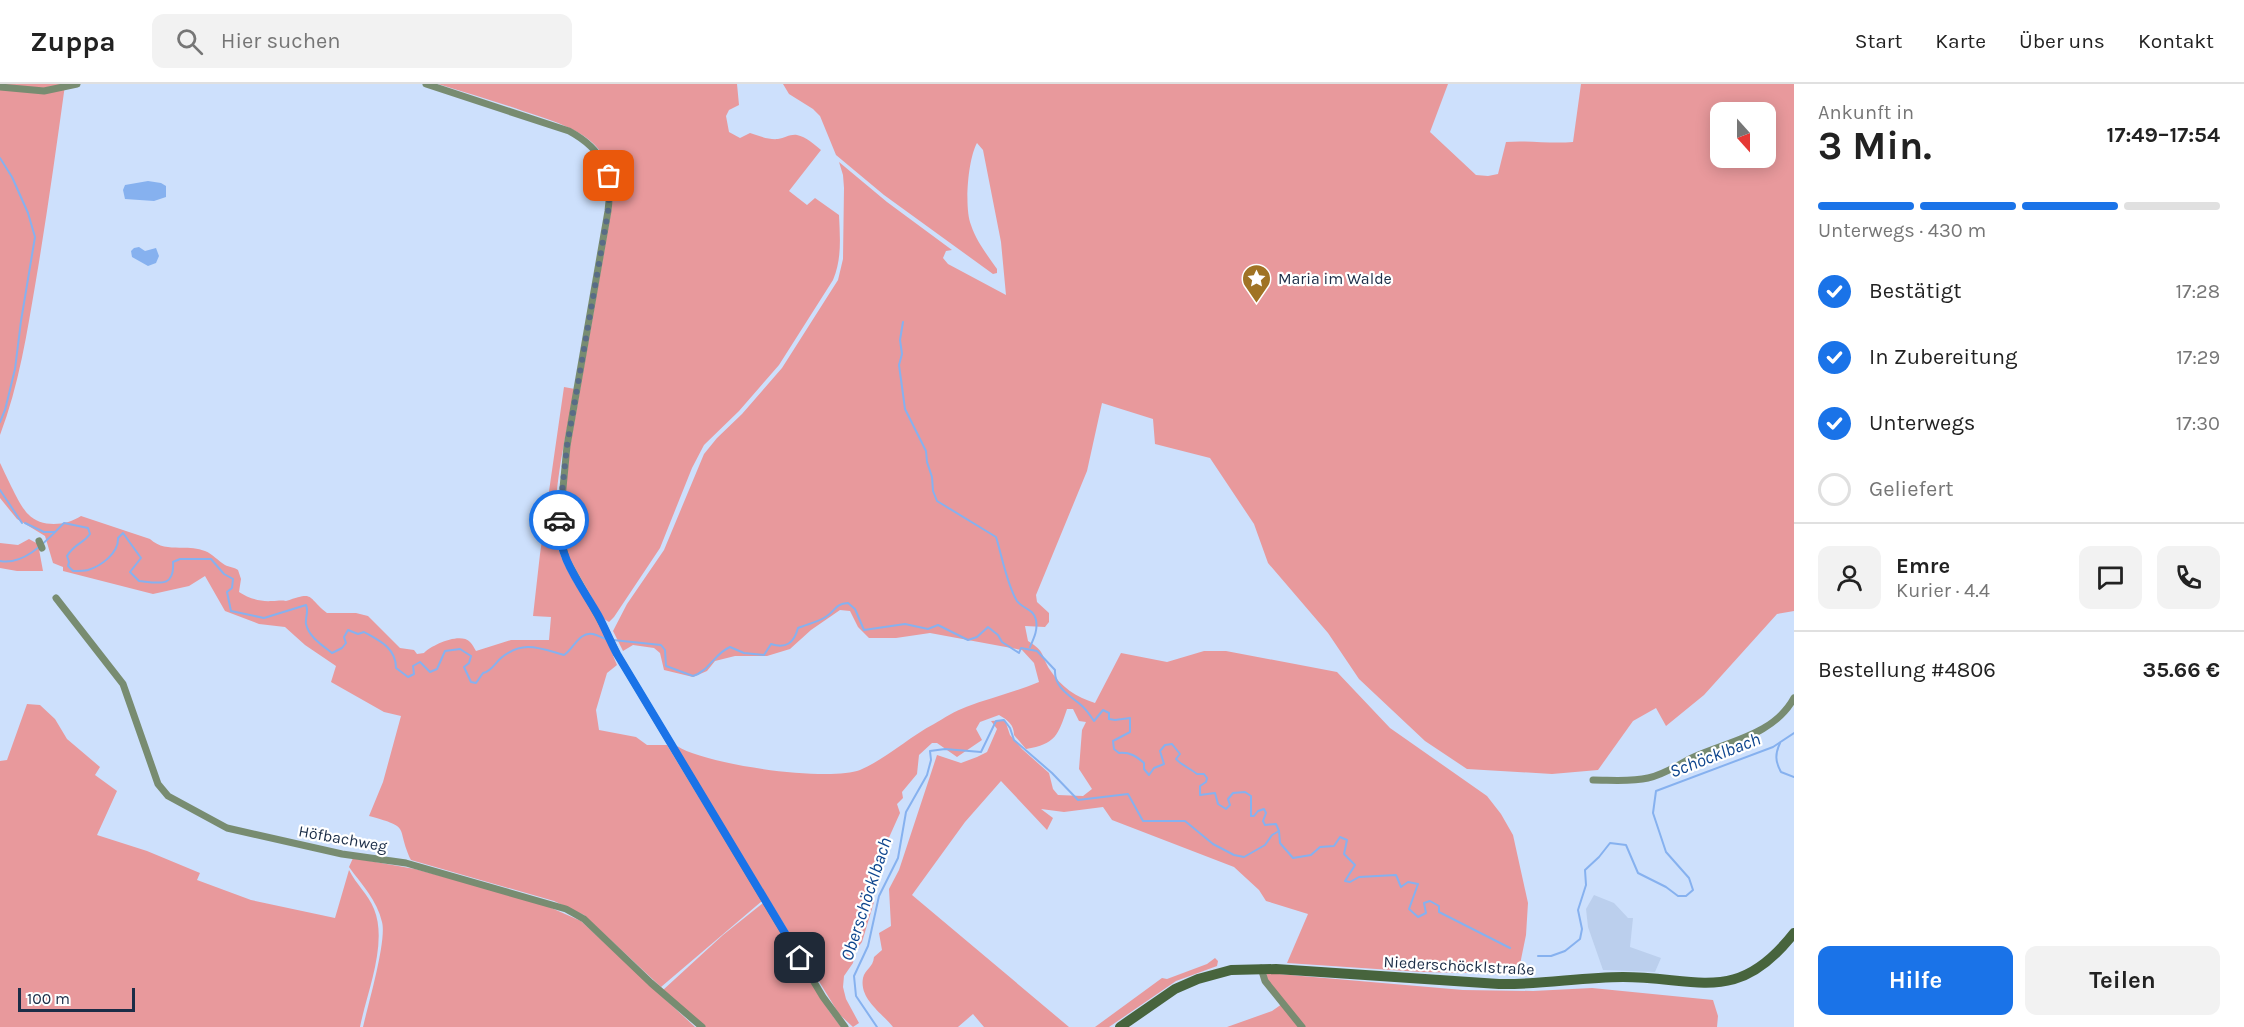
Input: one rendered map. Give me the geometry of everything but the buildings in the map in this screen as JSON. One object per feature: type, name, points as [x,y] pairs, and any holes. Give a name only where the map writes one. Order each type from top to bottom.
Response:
[{"type":"main road","name":"Niederschöcklstraße","points":[[1120,1027],[1161,998],[1186,984],[1223,971],[1261,968],[1530,985],[1623,977],[1694,984],[1716,983],[1739,977],[1757,968],[1794,933]]},
{"type":"street","points":[[0,87],[44,91],[77,84]]},
{"type":"street","points":[[426,84],[569,131],[590,145],[607,170],[610,185],[608,212],[567,446],[559,530],[566,559],[617,654],[823,998],[845,1027]]},
{"type":"street","name":"Höfbachweg","points":[[56,598],[123,684],[158,784],[168,796],[227,828],[342,854],[406,863],[566,909],[584,919],[651,983],[702,1027]]},
{"type":"street","points":[[1593,780],[1646,779],[1658,776],[1696,756],[1755,733],[1785,714],[1794,698]]},
{"type":"street","points":[[1261,968],[1265,981],[1302,1027]]},
{"type":"shaded area","points":[[0,84],[69,84],[65,85],[26,339],[0,435]]},
{"type":"shaded area","points":[[438,84],[737,84],[739,105],[729,110],[726,116],[729,132],[740,138],[750,133],[775,139],[797,135],[807,139],[821,150],[789,191],[807,205],[815,198],[839,215],[839,256],[833,280],[779,365],[739,411],[704,445],[692,468],[660,548],[609,622],[604,619],[566,552],[562,525],[570,447],[611,212],[612,188],[609,169],[602,154],[592,142],[578,132],[543,118]]},
{"type":"shaded area","points":[[783,84],[1448,84],[1430,132],[1476,175],[1488,176],[1498,174],[1506,142],[1573,142],[1581,84],[1794,84],[1794,611],[1777,614],[1704,695],[1666,726],[1656,708],[1633,721],[1598,770],[1552,774],[1467,769],[1425,741],[1359,679],[1328,633],[1268,563],[1254,524],[1210,458],[1155,444],[1153,419],[1102,403],[1087,471],[1036,595],[1037,602],[1049,613],[1049,622],[1045,627],[1025,626],[1028,641],[1040,651],[1059,681],[1075,694],[1095,703],[1121,653],[1167,662],[1204,651],[1226,651],[1337,672],[1390,728],[1487,796],[1501,814],[1513,835],[1528,903],[1526,935],[1518,974],[1421,972],[1287,963],[1308,914],[1266,901],[1259,890],[1234,867],[1112,820],[1103,807],[1064,812],[1041,809],[1053,818],[1047,830],[1001,781],[965,822],[912,895],[1069,1027],[984,1027],[973,1014],[958,1027],[893,1027],[864,993],[863,978],[874,957],[882,950],[879,933],[891,926],[889,889],[899,870],[937,755],[961,763],[987,752],[997,729],[991,721],[1005,720],[1010,735],[1049,773],[1053,789],[1058,795],[1083,796],[1092,789],[1079,769],[1082,730],[1086,722],[1079,721],[1073,709],[1067,709],[1054,737],[1036,747],[1026,749],[1014,735],[1010,723],[999,715],[980,722],[976,729],[982,740],[957,757],[937,743],[932,743],[919,755],[917,774],[902,792],[903,798],[897,804],[900,813],[887,842],[882,873],[872,887],[874,902],[862,942],[855,951],[853,963],[844,976],[843,987],[846,999],[859,1023],[853,1027],[839,1014],[677,746],[713,759],[767,770],[822,774],[860,770],[958,710],[1039,682],[1034,663],[1022,650],[930,633],[896,638],[869,638],[858,627],[850,611],[840,610],[811,630],[790,649],[767,656],[735,656],[715,661],[707,671],[693,677],[664,670],[660,653],[654,648],[633,645],[623,651],[613,631],[627,604],[664,550],[704,454],[782,368],[838,280],[843,259],[844,188],[839,162],[887,202],[952,250],[946,251],[943,258],[948,264],[1006,295],[1001,242],[983,150],[977,143],[969,171],[967,196],[969,217],[976,237],[997,269],[997,273],[993,274],[884,195],[836,155],[820,116],[789,94]]},
{"type":"shaded area","points":[[564,387],[575,389],[559,471],[555,515],[559,551],[570,576],[598,621],[617,665],[607,673],[596,710],[599,730],[636,737],[647,745],[667,745],[762,901],[661,987],[584,915],[554,901],[411,860],[397,826],[369,816],[383,782],[401,716],[384,712],[331,682],[336,666],[305,645],[285,627],[259,624],[225,611],[205,576],[189,586],[153,594],[63,571],[63,567],[53,563],[45,536],[17,519],[0,498],[0,463],[17,498],[33,519],[54,524],[68,522],[81,516],[150,539],[163,546],[205,551],[225,565],[238,570],[241,579],[239,592],[246,596],[259,600],[286,601],[306,596],[327,613],[356,613],[368,616],[400,648],[414,650],[417,654],[424,653],[439,643],[460,638],[471,643],[476,651],[511,640],[549,640],[551,617],[533,616]]},
{"type":"shaded area","points":[[29,539],[38,544],[43,571],[17,571],[0,568],[0,543],[18,545]]},
{"type":"shaded area","points":[[27,704],[40,705],[55,719],[67,739],[100,767],[95,775],[117,791],[97,835],[147,851],[200,873],[197,880],[251,900],[335,918],[349,870],[374,909],[378,922],[378,952],[360,1027],[0,1027],[0,761],[7,760]]},
{"type":"shaded area","points":[[353,858],[415,869],[540,903],[581,921],[695,1027],[363,1027],[380,957],[383,931],[377,907],[349,867]]},
{"type":"shaded area","points":[[1594,895],[1614,903],[1628,918],[1633,918],[1630,947],[1661,958],[1655,972],[1603,970],[1588,927],[1586,909]]},
{"type":"shaded area","points":[[763,903],[841,1027],[704,1027],[663,990],[723,935]]},
{"type":"shaded area","points":[[1215,958],[1218,961],[1217,966],[1176,981],[1109,1027],[1095,1027],[1162,978],[1167,979],[1207,964]]},
{"type":"shaded area","points":[[1268,973],[1463,990],[1533,991],[1592,988],[1713,1000],[1718,1016],[1717,1027],[1303,1027],[1271,987],[1265,976]]},
{"type":"shaded area","points":[[1282,1004],[1299,1027],[1227,1027],[1272,1011]]},
{"type":"water","points":[[148,181],[166,186],[166,197],[154,201],[125,199],[123,190],[125,185]]},
{"type":"water","points":[[139,247],[145,251],[156,248],[159,256],[156,263],[148,266],[132,257],[131,251]]},
{"type":"waterway","points":[[0,158],[12,177],[28,213],[35,237],[15,369],[0,422]]},
{"type":"waterway","points":[[903,322],[900,340],[902,354],[899,365],[905,409],[926,451],[933,491],[937,501],[996,537],[1013,594],[1019,604],[1035,616],[1036,631],[1030,647]]},
{"type":"waterway","points":[[0,490],[22,523]]},
{"type":"waterway","points":[[25,523],[44,532],[55,532]]},
{"type":"waterway","points":[[0,561],[9,561],[27,555],[64,523],[88,528],[90,534],[67,556],[68,566],[73,571],[88,570],[112,554],[118,544],[118,538],[123,533],[141,558],[130,572],[139,581],[159,583],[168,580],[173,570],[173,562],[180,559],[211,559],[224,574],[233,579],[232,588],[227,592],[231,611],[264,618],[306,605],[306,624],[310,633],[332,653],[346,643],[344,637],[348,630],[358,634],[364,632],[390,650],[396,668],[408,677],[414,674],[413,666],[420,662],[430,672],[437,669],[445,651],[460,649],[471,656],[469,663],[464,667],[471,682],[476,683],[483,673],[491,669],[501,658],[517,649],[531,647],[564,655],[584,635],[595,634],[608,640]]},
{"type":"waterway","points":[[613,640],[661,645],[665,650],[666,666],[693,676],[699,674],[720,653],[730,647],[744,653],[764,655],[771,644],[781,646],[789,643],[798,628],[824,618],[838,606],[848,603],[855,609],[864,630],[905,624],[928,629],[938,625],[968,640],[977,637],[988,627],[998,635],[1002,642],[1019,653],[1021,648],[1037,651],[1055,670],[1060,686],[1085,708],[1094,721],[1103,710],[1109,713],[1109,719],[1130,718],[1130,732],[1113,741],[1114,749],[1119,753],[1130,754],[1138,758],[1144,763],[1144,769],[1149,775],[1154,768],[1164,764],[1160,751],[1165,745],[1172,744],[1180,754],[1176,759],[1178,761],[1197,774],[1204,774],[1207,778],[1206,782],[1200,786],[1200,795],[1215,793],[1218,804],[1226,809],[1230,805],[1228,799],[1233,793],[1245,792],[1251,796],[1251,816],[1264,809],[1265,825],[1276,824],[1280,843],[1293,858],[1311,855],[1320,847],[1334,846],[1340,837],[1347,840],[1344,854],[1355,865],[1345,881],[1350,882],[1359,877],[1396,875],[1401,887],[1408,882],[1418,884],[1409,909],[1418,917],[1426,913],[1424,903],[1430,901],[1439,906],[1439,912],[1510,948]]},
{"type":"waterway","name":"Oberschöcklbach","points":[[877,1027],[856,996],[854,976],[868,946],[879,896],[898,858],[906,812],[927,775],[931,760],[930,751],[945,749],[981,752],[996,721],[1004,720],[1014,740],[1052,773],[1078,800],[1128,794],[1143,821],[1185,821],[1213,844],[1234,855],[1244,857],[1265,845],[1272,835],[1279,831]]},
{"type":"waterway","name":"Schöcklbach","points":[[1538,956],[1551,956],[1565,951],[1580,939],[1582,929],[1578,910],[1586,885],[1585,870],[1610,843],[1626,845],[1638,873],[1666,887],[1678,896],[1686,896],[1693,890],[1689,878],[1666,852],[1653,813],[1656,791],[1773,747],[1794,733]]},
{"type":"waterway","points":[[1780,743],[1776,757],[1779,768],[1781,772],[1794,777]]},
{"type":"way so far","points":[[559,520],[567,446],[608,212],[609,176]]},
{"type":"place","name":"Maria im Walde","points":[[1257,304]]},
{"type":"route","points":[[559,520],[561,547],[566,559],[598,614],[617,654],[800,958]]}]
